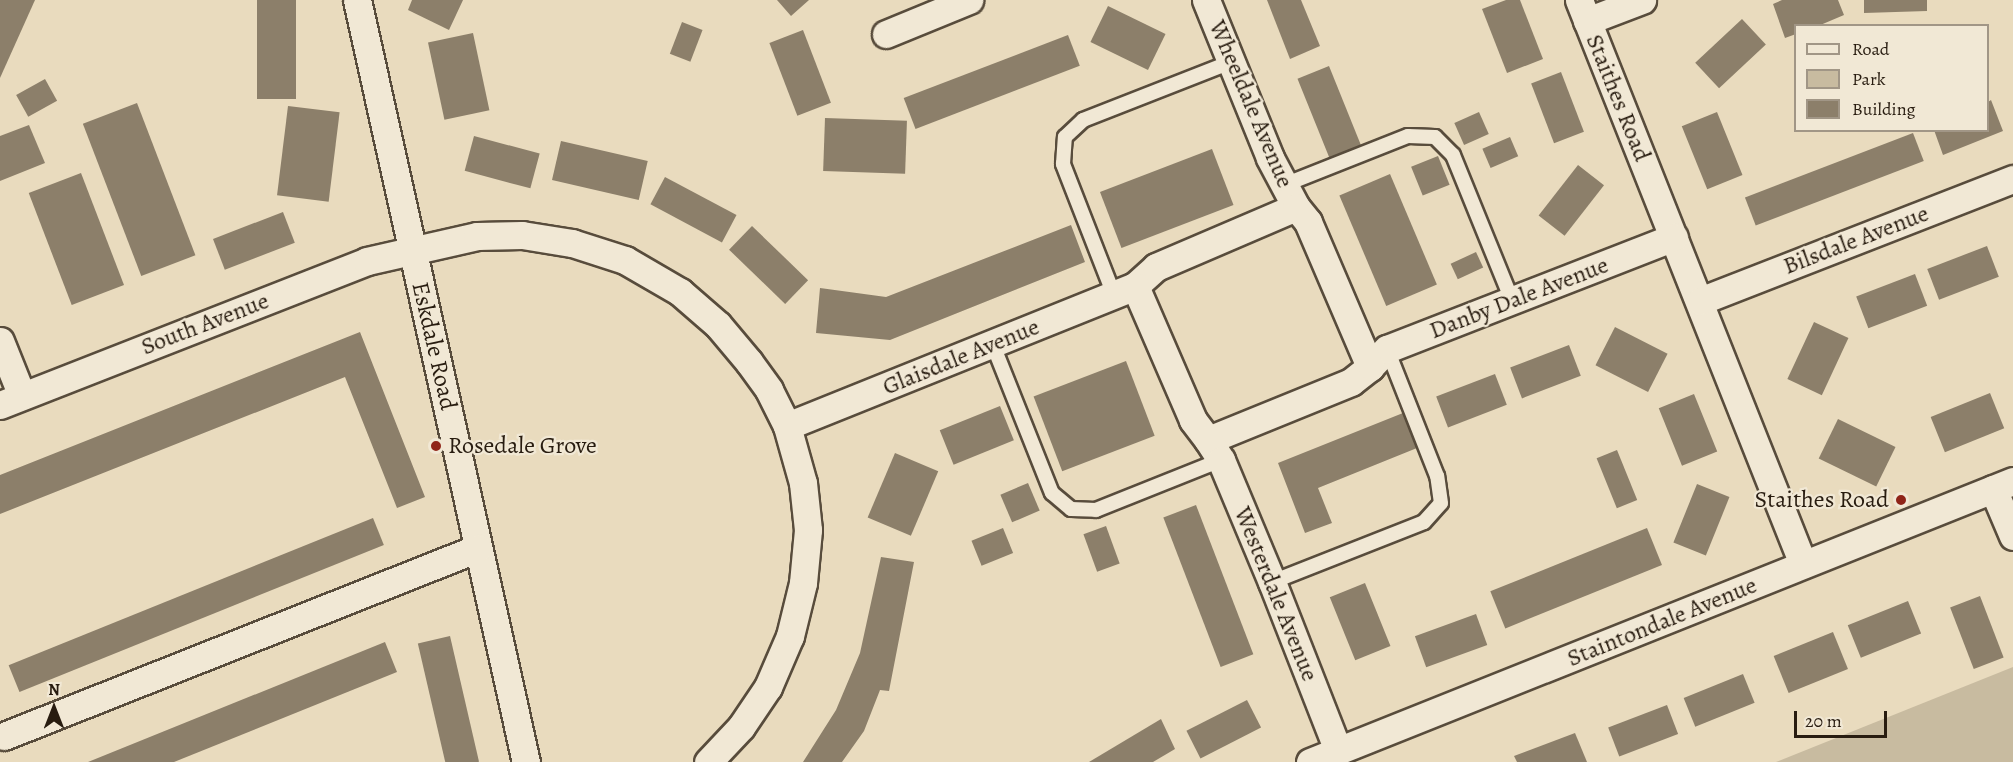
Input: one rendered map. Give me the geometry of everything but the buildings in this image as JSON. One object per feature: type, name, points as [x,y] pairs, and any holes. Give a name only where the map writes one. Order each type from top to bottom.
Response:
[{"type":"street","name":"Eskdale Road","points":[[357,0],[526,762]]},
{"type":"street","points":[[886,34],[969,0]]},
{"type":"street","name":"Wheeldale Avenue","points":[[1206,0],[1231,63],[1290,196],[1308,222],[1378,358]]},
{"type":"street","points":[[1583,10],[1642,0]]},
{"type":"street","name":"Staithes Road","points":[[1583,10],[1803,564]]},
{"type":"street","name":"Bilsdale Avenue","points":[[1700,301],[2013,179]]},
{"type":"street","name":"Glaisdale Avenue","points":[[787,426],[1124,291],[1156,267],[1290,196]]},
{"type":"street","name":"South Avenue","points":[[11,400],[367,261],[477,236],[522,235],[572,243],[625,260],[680,292],[718,325],[769,390],[787,426],[803,483],[808,530],[803,583],[790,636],[768,687],[741,727],[708,762]]},
{"type":"street","name":"Danby Dale Avenue","points":[[1214,450],[1351,382],[1378,358],[1512,300],[1674,237]]},
{"type":"street","name":"Westerdale Avenue","points":[[1124,291],[1193,420],[1214,450],[1272,582],[1338,750]]},
{"type":"street","points":[[0,341],[11,400]]},
{"type":"street","points":[[2003,485],[2013,536]]},
{"type":"street","name":"Staintondale Avenue","points":[[1310,762],[2003,485]]},
{"type":"street","points":[[4,736],[478,548]]},
{"type":"lane","points":[[1124,291],[1063,164],[1065,137],[1083,120],[1231,63]]},
{"type":"lane","points":[[1290,196],[1408,136],[1435,137],[1453,154],[1512,300]]},
{"type":"lane","points":[[993,345],[1052,493],[1071,509],[1096,510],[1214,450]]},
{"type":"lane","points":[[1272,582],[1424,522],[1441,502],[1437,476],[1378,358]]},
{"type":"green space","points":[[2013,667],[2013,762],[1776,762]]},
{"type":"place","name":"Rosedale Grove","points":[[436,446]]},
{"type":"place","name":"Staithes Road","points":[[1901,500]]}]
